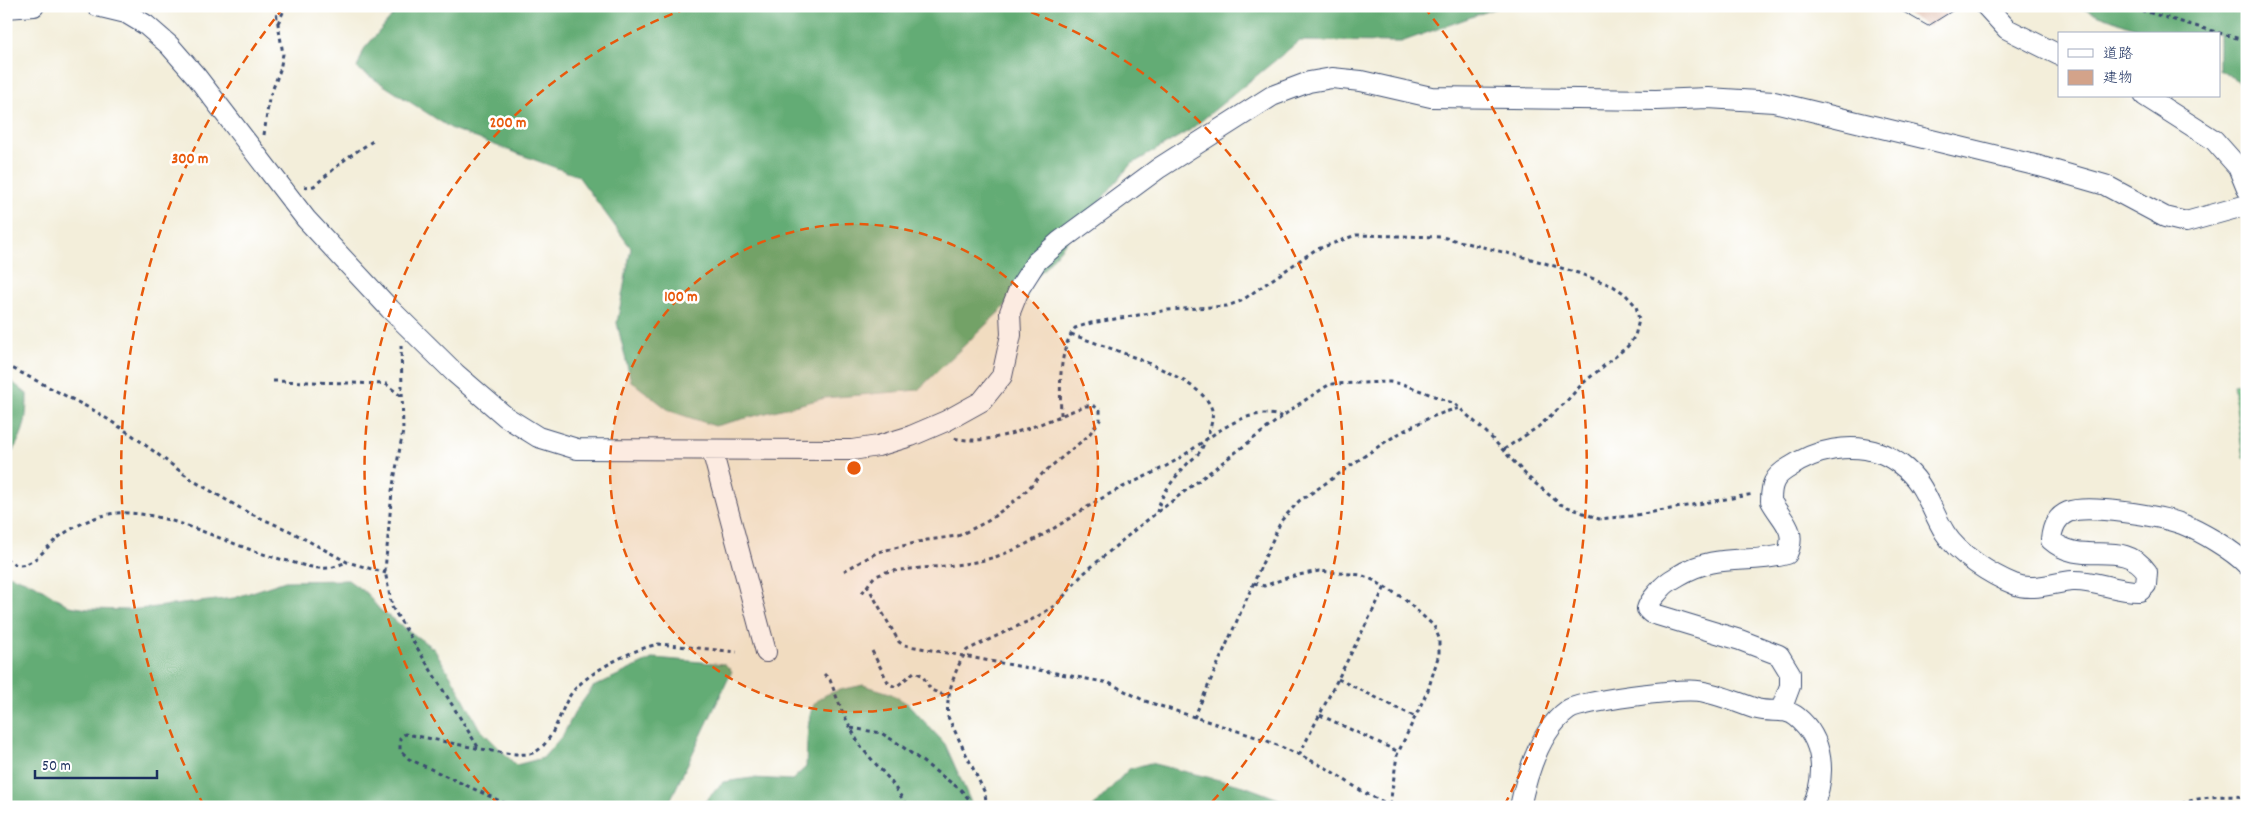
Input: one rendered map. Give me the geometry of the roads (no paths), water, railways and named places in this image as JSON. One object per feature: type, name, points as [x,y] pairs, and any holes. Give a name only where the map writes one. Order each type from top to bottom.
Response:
[{"type":"street","points":[[6,8],[34,6]]},
{"type":"street","points":[[97,6],[126,13],[146,25],[169,45],[196,76],[306,219],[454,373],[506,417],[538,436],[577,449],[852,450],[878,446],[943,423],[982,401],[1002,376],[1011,335],[1010,312],[1020,287],[1036,262],[1060,240],[1159,168],[1272,96],[1309,82],[1332,78],[1361,81],[1431,97],[1656,100],[1708,98],[1774,102],[2039,166],[2105,185],[2165,217],[2186,222],[2247,205]]},
{"type":"street","points":[[1986,6],[2007,29],[2058,54]]},
{"type":"street","points":[[2148,98],[2214,140],[2238,167],[2247,189]]},
{"type":"street","points":[[1781,710],[1790,686],[1790,673],[1779,655],[1740,640],[1651,613],[1647,609],[1649,603],[1665,584],[1698,565],[1711,562],[1775,558],[1787,554],[1792,536],[1788,525],[1771,501],[1774,481],[1780,473],[1816,452],[1858,449],[1880,453],[1899,464],[1917,479],[1945,533],[1956,548],[2013,584],[2023,588],[2072,581],[2091,582],[2130,592],[2140,591],[2146,585],[2147,572],[2136,560],[2122,554],[2061,549],[2051,540],[2052,529],[2058,520],[2067,512],[2082,508],[2142,514],[2181,524],[2210,540],[2247,565]]},
{"type":"street","points":[[712,450],[766,652]]},
{"type":"street","points":[[1520,807],[1530,766],[1543,741],[1562,715],[1570,708],[1584,704],[1697,690],[1758,709],[1774,712],[1781,710],[1796,716],[1817,743],[1821,758],[1821,770],[1812,807]]}]
